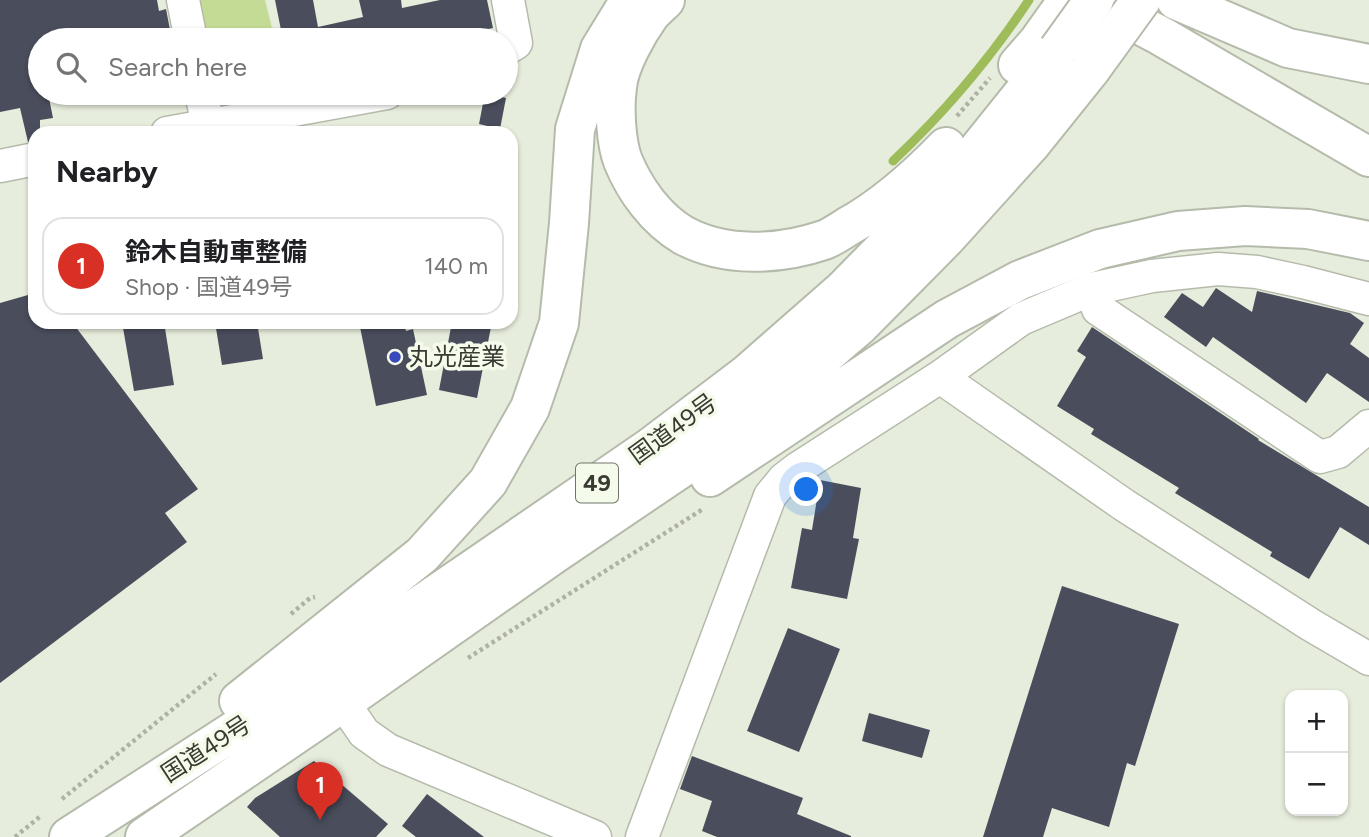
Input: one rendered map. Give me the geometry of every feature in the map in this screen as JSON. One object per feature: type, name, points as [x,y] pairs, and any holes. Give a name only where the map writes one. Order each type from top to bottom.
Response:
[{"type":"highway","points":[[60,822],[422,555],[488,482],[530,408],[559,323],[575,129],[600,48],[631,0]]},
{"type":"highway","points":[[665,0],[651,13],[628,54],[617,85],[616,122],[622,160],[639,191],[660,218],[684,235],[704,243],[747,253],[790,249],[825,240],[884,204],[914,180],[1048,46],[1068,0]]},
{"type":"highway","points":[[1093,0],[1161,36],[1369,157]]},
{"type":"highway","name":"国道49号","points":[[60,822],[296,691],[651,447],[746,375],[843,290],[965,166],[1048,46],[1093,0]]},
{"type":"highway","name":"国道49号","points":[[145,837],[692,460],[780,394],[860,325],[946,238],[1030,145],[1091,69],[1141,0]]},
{"type":"highway","points":[[1176,0],[1288,48],[1369,64]]},
{"type":"highway","points":[[344,702],[728,466],[947,320],[1020,280],[1100,248],[1178,231],[1245,226],[1308,229],[1369,241]]},
{"type":"street","points":[[183,0],[189,28]]},
{"type":"street","points":[[508,0],[513,28]]},
{"type":"street","points":[[204,105],[208,125]]},
{"type":"street","points":[[203,126],[320,105]]},
{"type":"street","points":[[0,166],[28,160]]},
{"type":"street","points":[[642,837],[770,496],[784,479],[797,469],[940,377],[1021,319],[1092,289],[1152,276],[1218,270],[1257,272],[1369,299]]},
{"type":"street","points":[[1092,289],[1098,310],[1320,457],[1338,452],[1369,426]]},
{"type":"street","points":[[940,377],[1124,505],[1369,659]]},
{"type":"street","points":[[344,702],[364,733],[388,750],[595,837]]},
{"type":"path","points":[[950,124],[990,77]]},
{"type":"path","points":[[460,663],[705,507]]},
{"type":"path","points":[[289,615],[310,598],[322,595]]},
{"type":"path","points":[[15,837],[60,822],[226,666]]},
{"type":"green space","points":[[196,0],[265,0],[272,28],[201,28]]},
{"type":"green space","points":[[224,105],[289,105],[236,115]]},
{"type":"building","points":[[0,0],[157,0],[159,11],[166,9],[170,28],[28,28],[28,105],[50,105],[53,118],[40,120],[40,126],[28,126],[28,142],[20,108],[0,112]]},
{"type":"building","points":[[275,0],[313,0],[318,27],[363,17],[359,0],[401,0],[402,8],[440,0],[487,0],[493,28],[281,28]]},
{"type":"building","points":[[483,105],[505,105],[501,126],[479,124]]},
{"type":"building","points":[[1216,288],[1252,312],[1257,291],[1350,313],[1364,323],[1350,344],[1369,358],[1369,402],[1327,373],[1306,403],[1213,337],[1206,347],[1164,317],[1182,293],[1203,307]]},
{"type":"building","points":[[28,295],[28,329],[77,329],[198,489],[165,513],[187,542],[0,683],[0,303]]},
{"type":"building","points":[[1092,327],[1258,440],[1369,507],[1369,545],[1340,527],[1309,579],[1270,556],[1272,552],[1175,493],[1179,488],[1091,434],[1094,429],[1057,406],[1086,357],[1077,351]]},
{"type":"building","points":[[123,329],[165,329],[174,385],[134,391]]},
{"type":"building","points":[[216,329],[258,329],[263,359],[222,365]]},
{"type":"building","name":"丸光産業","points":[[360,329],[413,329],[427,395],[376,406]]},
{"type":"building","points":[[451,329],[491,329],[477,398],[439,390]]},
{"type":"building","points":[[820,480],[861,488],[853,538],[859,539],[847,599],[791,588],[802,528],[812,530]]},
{"type":"building","points":[[1062,586],[1179,624],[1135,766],[1127,763],[1109,827],[1052,808],[1043,837],[983,837]]},
{"type":"building","points":[[788,628],[840,649],[799,752],[747,731]]},
{"type":"building","points":[[869,713],[930,730],[922,758],[862,741]]},
{"type":"building","points":[[692,756],[803,798],[797,814],[851,837],[717,837],[702,831],[712,801],[680,789]]},
{"type":"building","points":[[314,761],[388,824],[376,837],[280,837],[247,807],[255,798]]},
{"type":"building","points":[[427,794],[484,837],[416,837],[402,826]]},
{"type":"waterway","points":[[893,161],[966,84],[1029,0]]},
{"type":"place","name":"丸光産業","points":[[395,357]]},
{"type":"place","name":"鈴木自動車整備","points":[[320,820]]}]
